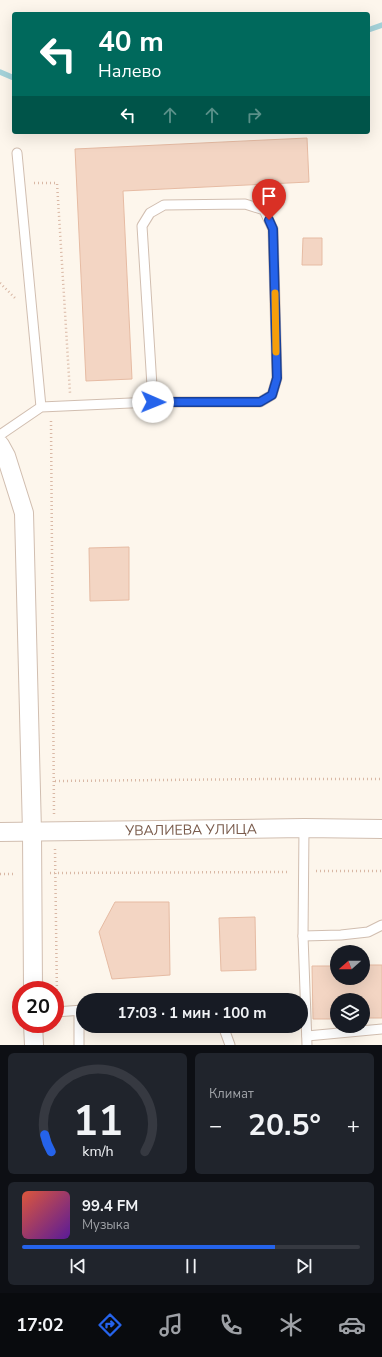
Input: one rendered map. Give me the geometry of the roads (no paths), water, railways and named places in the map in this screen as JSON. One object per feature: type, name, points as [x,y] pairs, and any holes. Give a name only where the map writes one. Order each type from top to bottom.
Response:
[{"type":"street","points":[[0,445],[6,456],[24,513],[32,832],[33,981]]},
{"type":"street","name":"УВАЛИЕВА УЛИЦА","points":[[0,832],[304,828],[382,829]]},
{"type":"street","points":[[34,1033],[34,1045]]},
{"type":"lane","points":[[17,153],[40,407]]},
{"type":"lane","points":[[0,435],[40,407],[153,402],[260,402],[272,395],[277,378],[273,229],[264,210],[245,204],[164,205],[150,213],[142,226],[153,402]]},
{"type":"lane","points":[[304,828],[303,936],[307,1041],[382,1029]]},
{"type":"lane","points":[[303,936],[342,935],[368,932],[382,925]]},
{"type":"lane","points":[[64,1011],[76,1010]]},
{"type":"lane","points":[[79,1045],[80,1033]]},
{"type":"lane","points":[[226,1033],[230,1045]]},
{"type":"waterway","points":[[370,29],[382,25]]},
{"type":"waterway","points":[[0,72],[12,77]]}]
